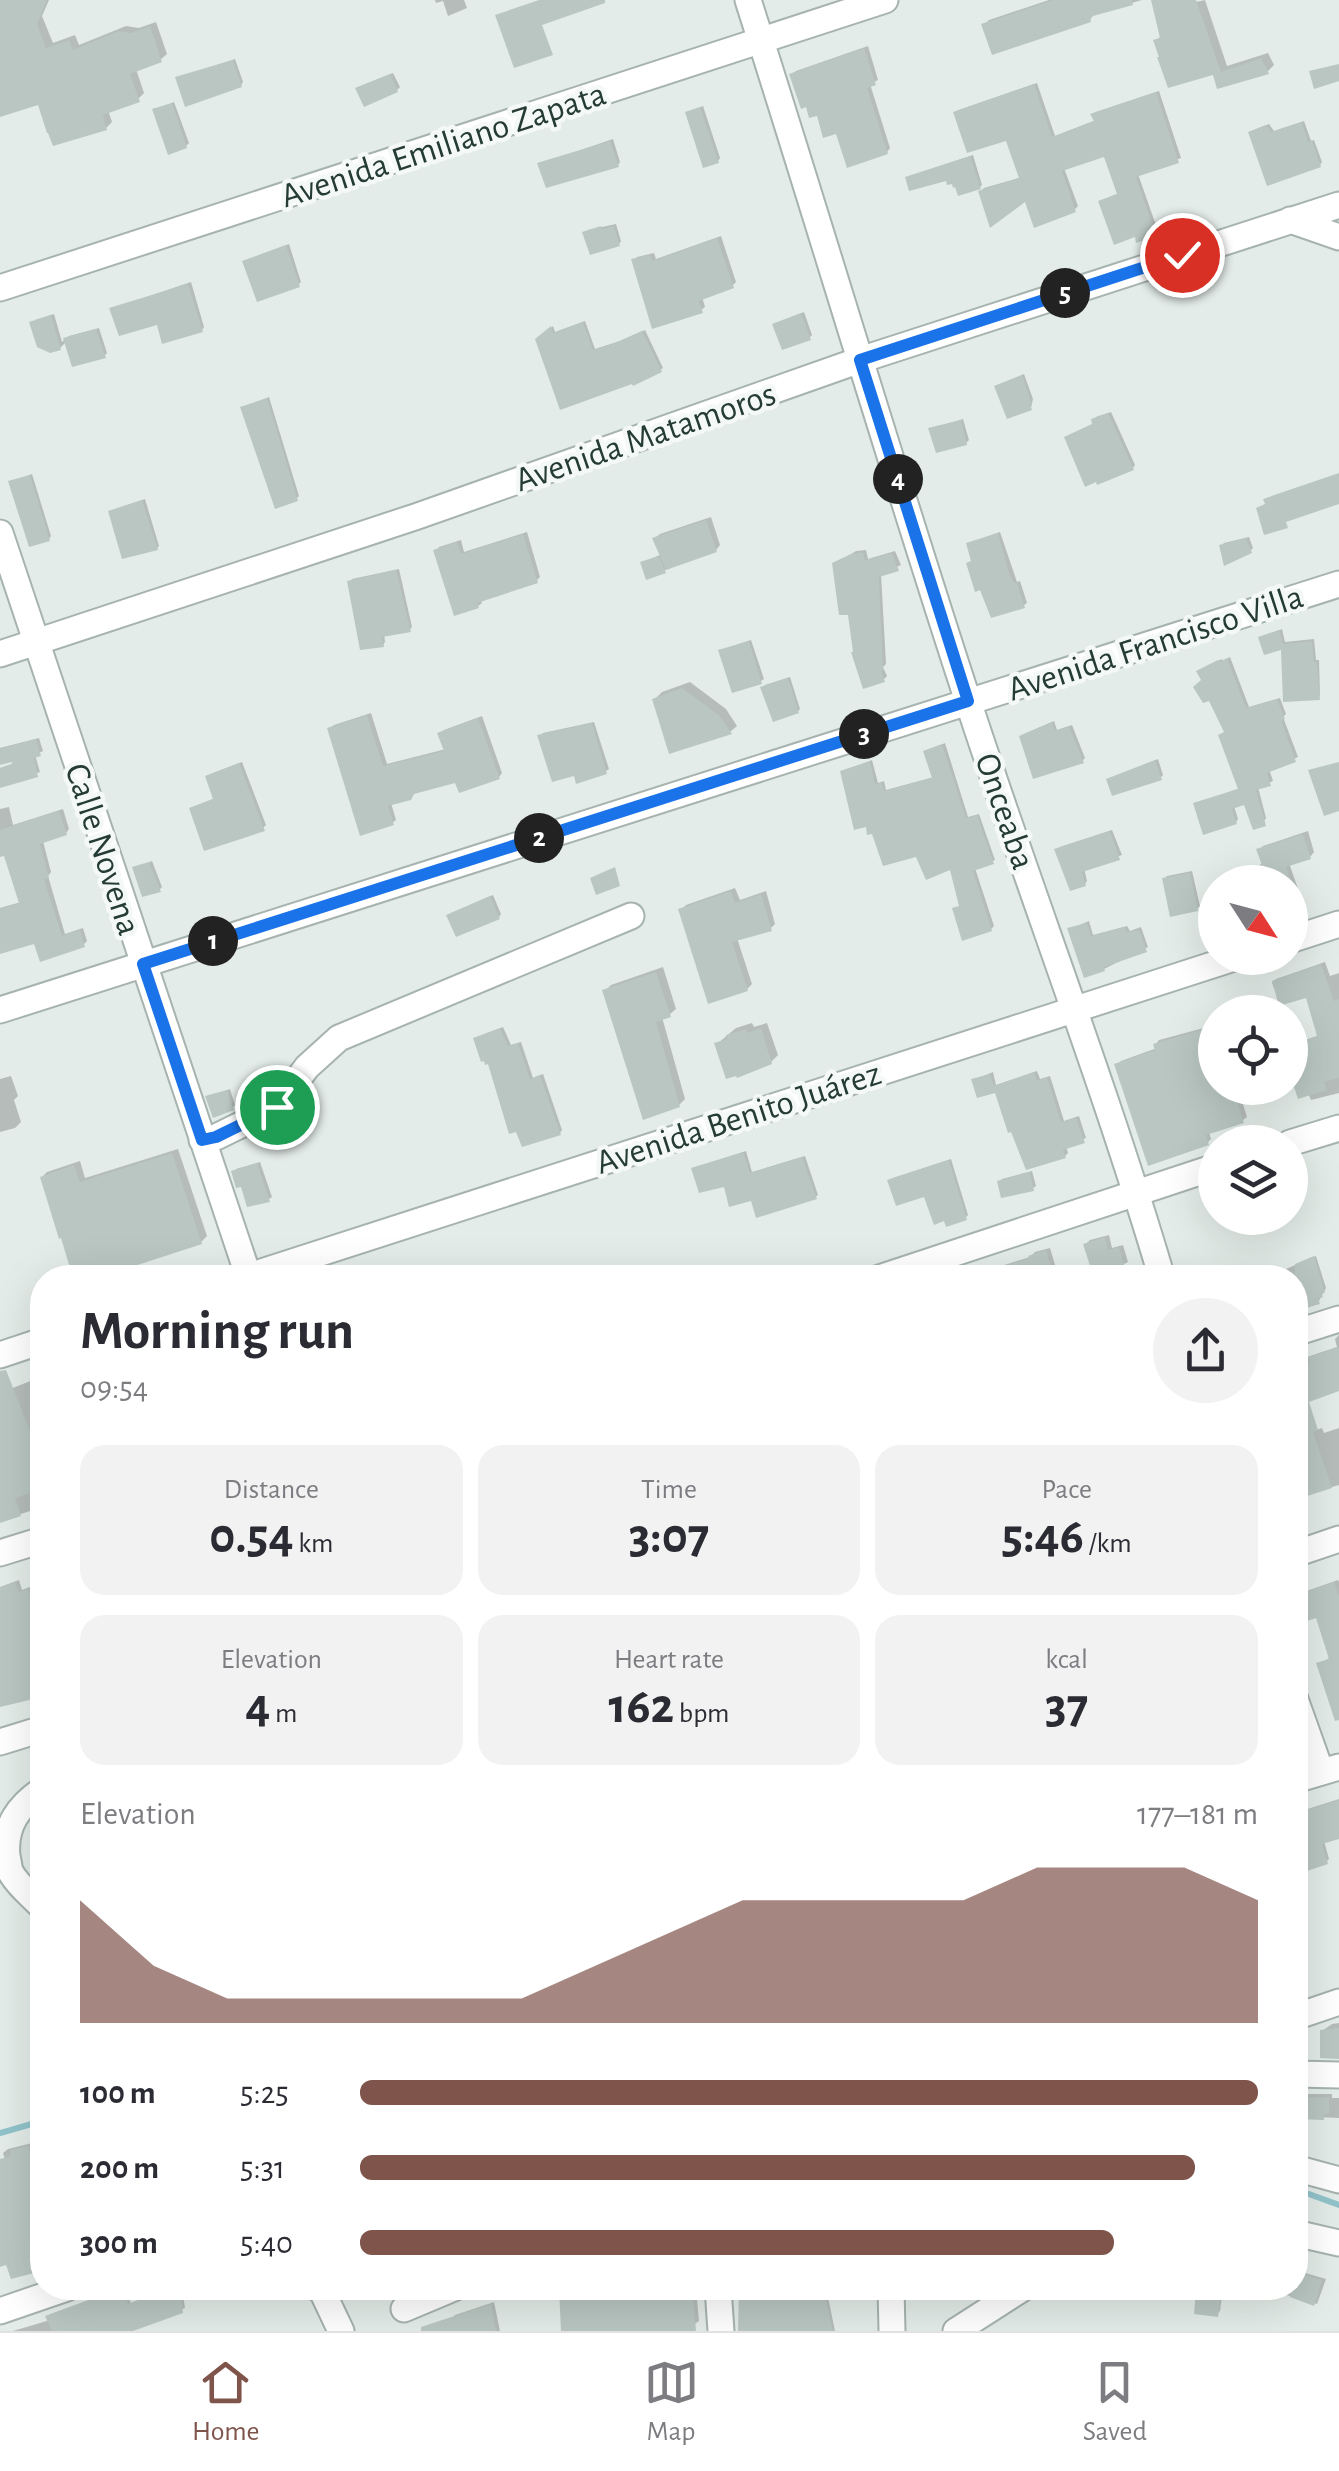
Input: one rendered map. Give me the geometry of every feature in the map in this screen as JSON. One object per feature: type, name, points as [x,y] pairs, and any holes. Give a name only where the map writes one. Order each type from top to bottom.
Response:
[{"type":"street","name":"Onceaba","points":[[748,0],[968,701],[1076,1008],[1158,1265]]},
{"type":"street","name":"Avenida Emiliano Zapata","points":[[0,288],[885,0]]},
{"type":"street","name":"Avenida Matamoros","points":[[0,654],[415,517],[860,360],[1339,205]]},
{"type":"street","points":[[1290,220],[1339,237]]},
{"type":"street","name":"Calle Novena","points":[[0,533],[242,1265]]},
{"type":"street","name":"Avenida Francisco Villa","points":[[0,1010],[1339,584]]},
{"type":"street","points":[[202,1140],[277,1107],[308,1067],[339,1038],[630,916]]},
{"type":"street","points":[[1308,934],[1339,924]]},
{"type":"street","name":"Avenida Benito Juárez","points":[[283,1265],[1198,969]]},
{"type":"street","points":[[1308,1137],[1339,1128]]},
{"type":"street","points":[[918,1265],[1198,1172]]},
{"type":"street","points":[[1308,1329],[1339,1319]]},
{"type":"street","points":[[0,1355],[30,1346]]},
{"type":"street","points":[[1308,1550],[1339,1540]]},
{"type":"street","points":[[0,1553],[30,1544]]},
{"type":"street","points":[[1308,1725],[1330,1770]]},
{"type":"street","points":[[0,1742],[30,1733]]},
{"type":"street","points":[[30,1798],[11,1822],[6,1847],[9,1883],[30,1898]]},
{"type":"street","points":[[1308,2012],[1339,2002]]},
{"type":"street","points":[[1308,2074],[1339,2075]]},
{"type":"street","points":[[1308,2172],[1339,2180]]},
{"type":"street","points":[[1308,2236],[1339,2243]]},
{"type":"street","points":[[0,2311],[32,2300]]},
{"type":"street","points":[[325,2300],[340,2331]]},
{"type":"street","points":[[404,2308],[424,2300]]},
{"type":"street","points":[[719,2300],[721,2331]]},
{"type":"street","points":[[891,2300],[892,2331]]},
{"type":"street","points":[[956,2331],[1004,2300]]},
{"type":"building","points":[[0,0],[47,0],[37,24],[46,48],[69,40],[73,50],[118,31],[131,33],[150,26],[162,62],[130,74],[140,102],[103,115],[107,130],[53,146],[38,105],[0,117]]},
{"type":"building","points":[[539,0],[605,3],[542,25],[553,55],[514,68],[495,15]]},
{"type":"building","points":[[1053,0],[1132,0],[1133,5],[1093,16],[1091,22],[992,55],[981,24]]},
{"type":"building","points":[[1151,0],[1196,0],[1221,72],[1261,58],[1269,74],[1217,89],[1213,75],[1168,88],[1153,40],[1160,38]]},
{"type":"building","points":[[864,48],[876,85],[867,88],[888,154],[847,168],[836,134],[823,138],[817,116],[809,118],[806,107],[801,109],[789,74]]},
{"type":"building","points":[[233,60],[242,87],[185,107],[175,77]]},
{"type":"building","points":[[1339,64],[1339,81],[1314,89],[1309,71]]},
{"type":"building","points":[[390,74],[398,92],[364,107],[355,88]]},
{"type":"building","points":[[1034,84],[1052,137],[1094,121],[1090,114],[1156,92],[1179,163],[1136,177],[1156,236],[1136,243],[1135,237],[1114,245],[1098,201],[1117,194],[1104,157],[1062,171],[1076,212],[1034,228],[1025,202],[990,228],[978,191],[1019,178],[1006,141],[967,153],[953,112]]},
{"type":"building","points":[[172,103],[187,148],[168,155],[152,109]]},
{"type":"building","points":[[700,107],[719,163],[703,168],[685,112]]},
{"type":"building","points":[[1302,122],[1321,167],[1267,186],[1248,132],[1266,125],[1271,132]]},
{"type":"building","points":[[610,141],[619,167],[546,188],[537,163]]},
{"type":"building","points":[[970,156],[981,189],[958,196],[955,187],[946,181],[909,191],[905,177]]},
{"type":"building","points":[[614,226],[620,246],[590,255],[582,232]]},
{"type":"building","points":[[717,238],[734,288],[699,301],[703,313],[652,329],[631,259],[650,255],[652,261]]},
{"type":"building","points":[[286,245],[300,287],[257,302],[242,261]]},
{"type":"building","points":[[188,284],[203,332],[162,344],[157,325],[119,336],[109,308]]},
{"type":"building","points":[[801,313],[811,340],[782,350],[772,324]]},
{"type":"building","points":[[51,315],[61,350],[50,353],[37,347],[29,322]]},
{"type":"building","points":[[583,322],[593,350],[642,331],[662,372],[560,410],[535,339],[551,326],[553,333]]},
{"type":"building","points":[[96,329],[106,358],[72,367],[63,338]]},
{"type":"building","points":[[1022,375],[1032,410],[1007,419],[994,386]]},
{"type":"building","points":[[267,398],[298,501],[275,509],[240,407]]},
{"type":"building","points":[[1108,413],[1134,470],[1085,487],[1064,437]]},
{"type":"building","points":[[961,420],[967,445],[936,453],[928,428]]},
{"type":"building","points":[[1339,473],[1339,504],[1286,522],[1288,528],[1264,535],[1256,508],[1265,504],[1263,499]]},
{"type":"building","points":[[30,475],[50,541],[29,547],[8,481]]},
{"type":"building","points":[[142,500],[158,550],[122,559],[108,511]]},
{"type":"building","points":[[706,520],[717,552],[666,570],[652,538]]},
{"type":"building","points":[[998,533],[1010,576],[1017,583],[1025,608],[991,618],[980,590],[975,592],[966,563],[971,561],[966,543]]},
{"type":"building","points":[[523,534],[538,583],[477,603],[479,608],[454,616],[433,550],[457,542],[461,554]]},
{"type":"building","points":[[1246,538],[1252,553],[1224,566],[1219,545]]},
{"type":"building","points":[[863,552],[865,560],[892,553],[899,571],[879,577],[881,671],[885,682],[863,689],[851,652],[848,615],[839,615],[832,563]]},
{"type":"building","points":[[659,556],[666,573],[646,580],[640,562]]},
{"type":"building","points":[[396,570],[411,632],[382,637],[384,647],[360,650],[347,581]]},
{"type":"building","points":[[1279,630],[1283,644],[1312,641],[1320,700],[1283,702],[1281,650],[1264,655],[1258,637]]},
{"type":"building","points":[[749,641],[762,684],[732,693],[718,650]]},
{"type":"building","points":[[1227,658],[1246,708],[1277,699],[1296,762],[1267,773],[1271,786],[1256,790],[1266,826],[1253,830],[1244,805],[1232,809],[1237,824],[1203,835],[1193,803],[1238,789],[1218,735],[1224,732],[1209,701],[1203,703],[1193,687],[1201,680],[1196,671]]},
{"type":"building","points":[[788,678],[799,713],[773,722],[760,687]]},
{"type":"building","points":[[682,688],[720,716],[732,734],[669,754],[652,699]]},
{"type":"building","points":[[367,715],[383,766],[444,751],[437,733],[478,718],[500,779],[459,793],[455,783],[414,794],[411,800],[388,806],[394,825],[360,836],[327,728]]},
{"type":"building","points":[[1052,722],[1055,731],[1069,726],[1084,763],[1033,779],[1019,736]]},
{"type":"building","points":[[592,723],[607,774],[576,784],[574,776],[552,782],[537,735]]},
{"type":"building","points":[[36,739],[41,756],[34,758],[38,777],[0,788],[0,768],[12,762],[0,765],[0,749]]},
{"type":"building","points":[[942,744],[966,818],[977,815],[994,864],[973,871],[992,931],[962,941],[952,908],[959,906],[950,870],[926,880],[916,857],[883,866],[872,834],[867,835],[866,827],[854,830],[840,771],[870,761],[875,784],[882,783],[884,791],[932,778],[923,751]]},
{"type":"building","points":[[1155,760],[1162,780],[1112,796],[1106,779]]},
{"type":"building","points":[[1339,762],[1339,811],[1324,816],[1308,770]]},
{"type":"building","points":[[239,763],[265,831],[204,851],[189,808],[213,799],[205,776]]},
{"type":"building","points":[[59,811],[67,835],[40,844],[49,878],[44,879],[62,936],[80,930],[85,947],[40,962],[34,944],[0,954],[0,909],[19,903],[4,856],[0,857],[0,830]]},
{"type":"building","points":[[1110,831],[1120,860],[1082,872],[1086,886],[1070,891],[1054,849]]},
{"type":"building","points":[[1303,834],[1311,859],[1292,865],[1262,865],[1256,849]]},
{"type":"building","points":[[149,862],[161,892],[142,897],[132,867]]},
{"type":"building","points":[[615,867],[620,886],[596,895],[590,878]]},
{"type":"building","points":[[1190,873],[1198,911],[1170,917],[1162,878]]},
{"type":"building","points":[[731,891],[735,903],[761,894],[772,931],[732,942],[748,991],[708,1004],[678,909]]},
{"type":"building","points":[[490,896],[500,919],[456,937],[446,915]]},
{"type":"building","points":[[1087,923],[1091,936],[1125,927],[1127,932],[1139,930],[1147,952],[1084,978],[1067,928]]},
{"type":"building","points":[[1321,964],[1334,1001],[1339,999],[1339,1078],[1324,1082],[1327,1090],[1308,1096],[1308,1039],[1317,1036],[1308,995],[1276,995],[1272,981],[1289,975],[1308,975],[1308,969]]},
{"type":"building","points":[[656,972],[671,1017],[656,1022],[680,1107],[643,1120],[602,990]]},
{"type":"building","points":[[500,1028],[508,1046],[518,1043],[530,1079],[540,1075],[561,1135],[522,1147],[516,1132],[509,1134],[488,1064],[481,1062],[473,1038]]},
{"type":"building","points":[[761,1028],[772,1064],[726,1079],[714,1043],[728,1039],[726,1035]]},
{"type":"building","points":[[1198,1031],[1198,1105],[1238,1105],[1244,1123],[1198,1125],[1198,1149],[1148,1166],[1114,1064],[1155,1050],[1153,1044]]},
{"type":"building","points":[[1034,1072],[1037,1081],[1047,1077],[1061,1122],[1076,1118],[1085,1143],[1063,1150],[1066,1158],[1026,1170],[995,1093],[977,1098],[971,1079],[990,1074],[994,1086]]},
{"type":"building","points":[[227,1090],[234,1110],[213,1118],[205,1096]]},
{"type":"building","points":[[743,1152],[750,1173],[802,1157],[817,1199],[756,1218],[751,1201],[729,1207],[724,1187],[699,1193],[691,1168]]},
{"type":"building","points":[[172,1153],[202,1244],[138,1265],[69,1265],[40,1177],[74,1165],[80,1182]]},
{"type":"building","points":[[949,1160],[967,1220],[946,1227],[944,1221],[934,1225],[924,1197],[896,1206],[887,1180]]},
{"type":"building","points":[[257,1163],[270,1202],[247,1207],[231,1171]]},
{"type":"building","points":[[1030,1172],[1034,1191],[1001,1198],[997,1181]]},
{"type":"building","points":[[1105,1237],[1108,1250],[1119,1247],[1124,1265],[1090,1265],[1083,1244]]},
{"type":"building","points":[[1046,1250],[1050,1265],[1008,1265]]},
{"type":"building","points":[[1314,1256],[1325,1293],[1318,1299],[1320,1304],[1308,1308],[1308,1265],[1295,1264]]},
{"type":"building","points":[[1339,1347],[1339,1391],[1309,1402],[1318,1430],[1313,1432],[1332,1488],[1308,1496],[1308,1365],[1310,1364],[1308,1357]]},
{"type":"building","points":[[6,1370],[30,1431],[30,1493],[15,1498],[21,1516],[0,1523],[0,1371]]},
{"type":"building","points":[[15,1582],[19,1592],[28,1589],[30,1595],[30,1700],[0,1707],[0,1588]]},
{"type":"building","points":[[1334,1582],[1339,1596],[1339,1720],[1335,1721],[1316,1663],[1329,1659],[1316,1618],[1308,1621],[1308,1591]]},
{"type":"building","points":[[1339,1800],[1339,1839],[1322,1844],[1328,1864],[1308,1871],[1308,1810]]},
{"type":"building","points":[[1339,2028],[1339,2059],[1320,2058],[1320,2030]]},
{"type":"building","points":[[1329,2097],[1329,2114],[1324,2115],[1324,2120],[1308,2119],[1308,2098]]},
{"type":"building","points":[[28,2146],[30,2153],[30,2274],[11,2279],[6,2265],[0,2267],[0,2159],[11,2156],[10,2150]]},
{"type":"building","points":[[1308,2276],[1322,2280],[1314,2306],[1298,2300],[1308,2300]]},
{"type":"building","points":[[89,2300],[126,2300],[128,2304],[138,2300],[181,2300],[183,2313],[133,2331],[52,2331],[45,2316]]},
{"type":"building","points":[[560,2300],[693,2300],[696,2331],[561,2331]]},
{"type":"building","points":[[739,2300],[826,2300],[833,2331],[738,2331]]},
{"type":"building","points":[[1195,2300],[1220,2300],[1218,2317],[1194,2314]]},
{"type":"building","points":[[491,2304],[496,2331],[421,2331],[421,2327]]},
{"type":"waterway","points":[[0,2133],[30,2124]]},
{"type":"waterway","points":[[1308,2194],[1339,2205]]},
{"type":"route","points":[[277,1107],[202,1140],[143,964],[968,701],[860,360],[1182,255]]}]
